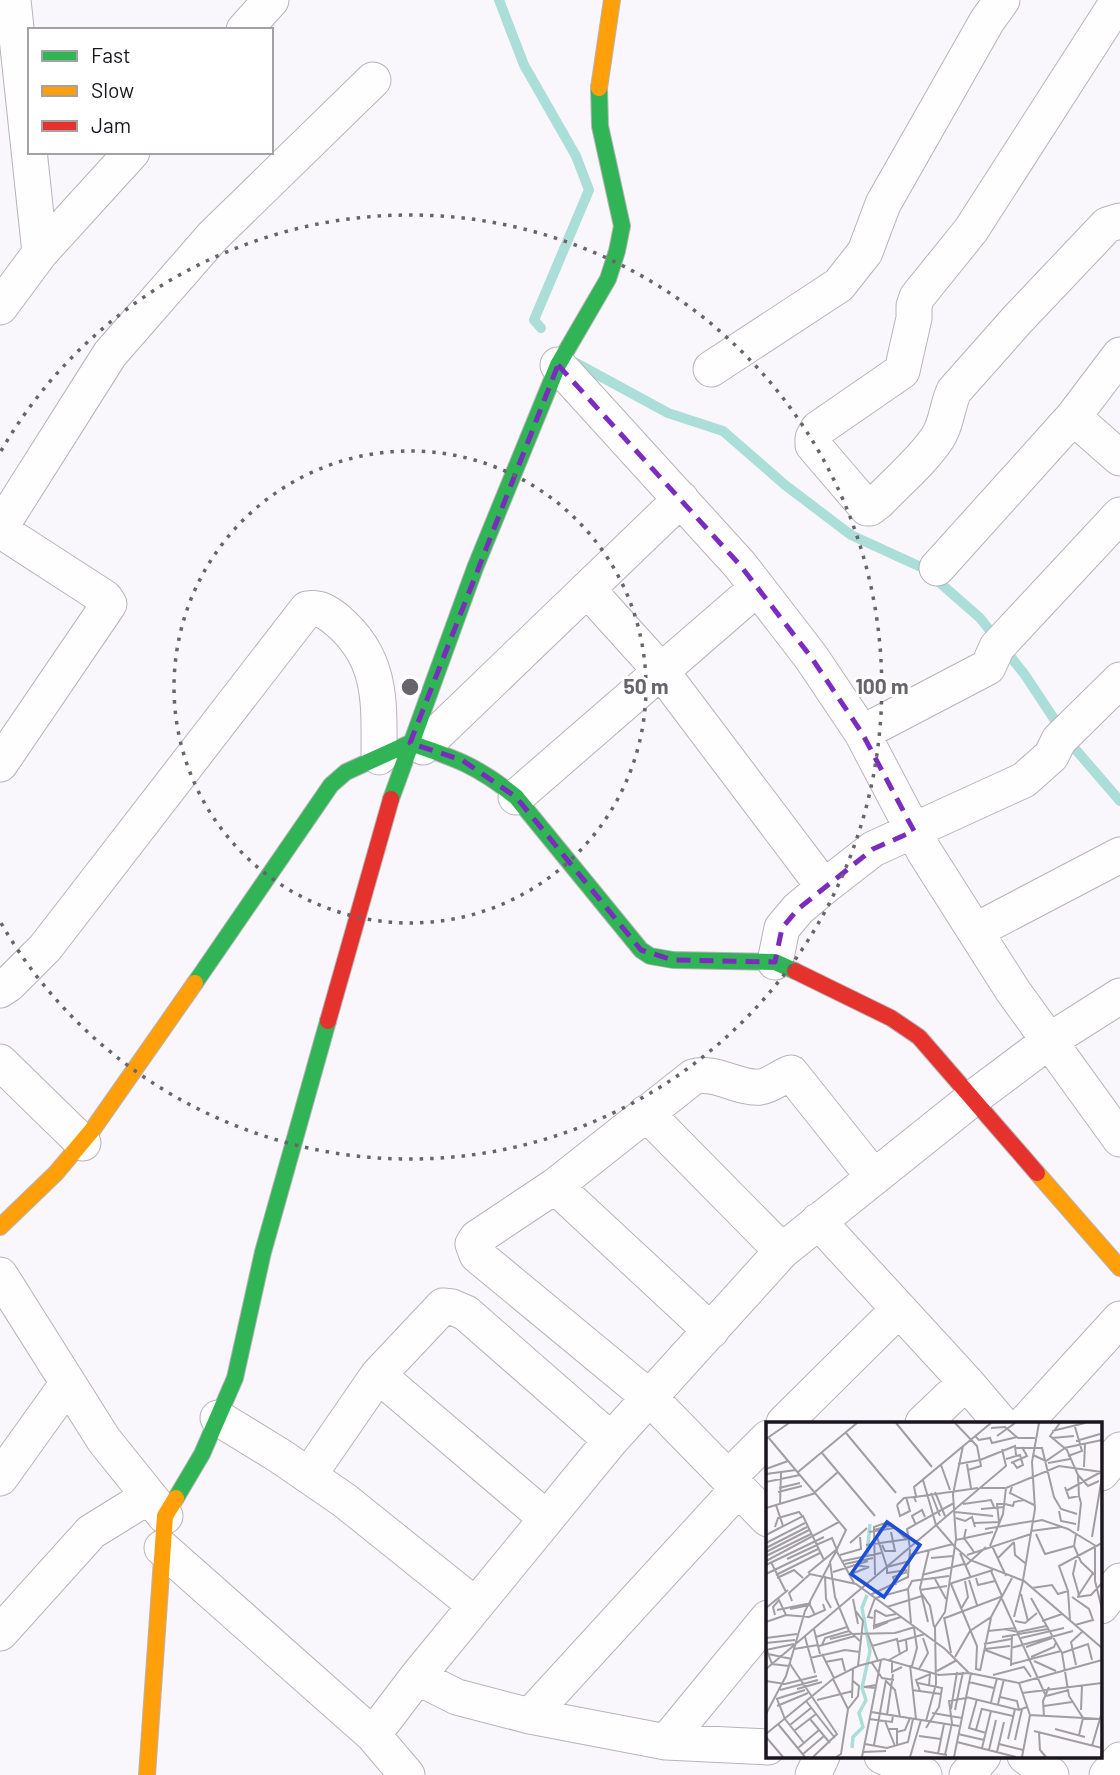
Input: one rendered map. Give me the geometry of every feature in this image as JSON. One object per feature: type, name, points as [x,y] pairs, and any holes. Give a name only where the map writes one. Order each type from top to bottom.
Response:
[{"type":"street","points":[[0,9],[12,0]]},
{"type":"street","points":[[12,0],[28,145]]},
{"type":"street","points":[[246,28],[271,0]]},
{"type":"street","points":[[147,1775],[159,1520],[202,1454],[235,1378],[263,1252],[404,749],[558,365],[608,279],[622,226],[600,126],[599,86],[612,0]]},
{"type":"street","points":[[711,369],[839,285],[854,267],[865,252],[883,204],[987,21],[1002,0]]},
{"type":"street","points":[[1106,7],[971,230],[917,297],[902,371],[818,429],[813,438],[813,446],[867,508],[878,502],[938,438],[954,391],[1107,225],[1120,221]]},
{"type":"street","points":[[0,764],[109,604],[105,598],[0,529],[110,354],[213,236],[373,80]]},
{"type":"street","points":[[29,154],[40,253]]},
{"type":"street","points":[[0,307],[40,253],[130,154]]},
{"type":"street","points":[[937,568],[1073,417],[1120,355]]},
{"type":"street","points":[[558,365],[681,499],[757,588],[811,657],[862,733],[914,831],[1013,991],[1117,1130]]},
{"type":"street","points":[[1073,417],[1120,458]]},
{"type":"street","points":[[0,1227],[33,1198],[83,1143],[331,785],[346,772],[404,749],[587,589],[681,499]]},
{"type":"street","points":[[862,733],[988,667],[997,647],[1120,515]]},
{"type":"street","points":[[516,797],[757,588]]},
{"type":"street","points":[[587,589],[661,671],[824,887]]},
{"type":"street","points":[[0,990],[45,948],[307,609],[316,607],[326,611],[345,627],[368,657],[378,693],[404,749]]},
{"type":"street","points":[[775,962],[782,928],[798,909],[824,887],[873,849],[1024,780],[1051,756],[1059,740],[1120,680]]},
{"type":"street","points":[[404,749],[462,760],[493,778],[516,797],[641,950],[650,956],[673,960],[775,962],[891,1018],[919,1037],[1120,1268]]},
{"type":"street","points":[[975,931],[1120,855]]},
{"type":"street","points":[[373,1735],[475,1605],[611,1440],[782,1251],[973,1098],[1049,1041],[1120,996]]},
{"type":"street","points":[[0,1062],[83,1143]]},
{"type":"street","points":[[766,1517],[650,1398],[477,1255],[473,1244],[477,1238],[555,1186],[693,1077],[702,1074],[763,1088],[791,1073],[873,1176]]},
{"type":"street","points":[[646,1113],[782,1251]]},
{"type":"street","points":[[555,1186],[711,1331]]},
{"type":"street","points":[[818,1221],[1001,1422]]},
{"type":"street","points":[[0,1275],[104,1440],[159,1520],[373,1735],[407,1775]]},
{"type":"street","points":[[309,1475],[378,1375],[443,1306],[466,1312],[611,1440]]},
{"type":"street","points":[[785,1422],[899,1309]]},
{"type":"street","points":[[1026,1422],[1120,1319]]},
{"type":"street","points":[[378,1375],[546,1518]]},
{"type":"street","points":[[924,1422],[966,1382]]},
{"type":"street","points":[[0,1478],[68,1383]]},
{"type":"street","points":[[218,1418],[345,1500],[475,1605]]},
{"type":"street","points":[[530,1716],[733,1484],[766,1441]]},
{"type":"street","points":[[1102,1472],[1120,1450]]},
{"type":"street","points":[[0,1633],[91,1532],[159,1520]]},
{"type":"street","points":[[1102,1605],[1120,1581]]},
{"type":"street","points":[[666,1742],[766,1620]]},
{"type":"street","points":[[417,1677],[457,1697],[530,1716],[666,1742],[766,1747]]},
{"type":"street","points":[[814,1775],[821,1758]]},
{"type":"street","points":[[886,1758],[924,1775]]},
{"type":"street","points":[[967,1775],[980,1758]]},
{"type":"street","points":[[1028,1758],[1051,1775]]},
{"type":"street","points":[[1107,1775],[1120,1760]]},
{"type":"highlighted area","points":[[558,365],[740,565],[811,657],[862,733],[914,831],[873,849],[798,909],[782,928],[775,962],[673,960],[641,950],[516,797],[462,760],[410,743]]},
{"type":"waterway","points":[[499,0],[524,65],[576,156],[589,190],[534,320],[541,328]]},
{"type":"waterway","points":[[576,363],[668,413],[723,431],[785,485],[851,535],[923,568],[980,618],[1025,675],[1070,743],[1120,801]]},
{"type":"traffic: fast","points":[[391,799],[475,568],[558,365],[608,279],[617,251],[622,226],[600,126],[599,88]]},
{"type":"traffic: fast","points":[[195,983],[331,785],[346,772],[410,743],[466,764],[516,797],[641,950],[650,956],[673,960],[775,962],[795,971]]},
{"type":"traffic: fast","points":[[176,1498],[202,1454],[235,1378],[263,1252],[328,1021]]},
{"type":"traffic: slow","points":[[599,88],[612,0]]},
{"type":"traffic: slow","points":[[0,1227],[56,1173],[93,1129],[195,983]]},
{"type":"traffic: slow","points":[[1037,1173],[1120,1268]]},
{"type":"traffic: slow","points":[[147,1775],[165,1516],[176,1498]]},
{"type":"traffic: jam","points":[[328,1021],[391,799]]},
{"type":"traffic: jam","points":[[795,971],[891,1018],[919,1037],[1037,1173]]}]
